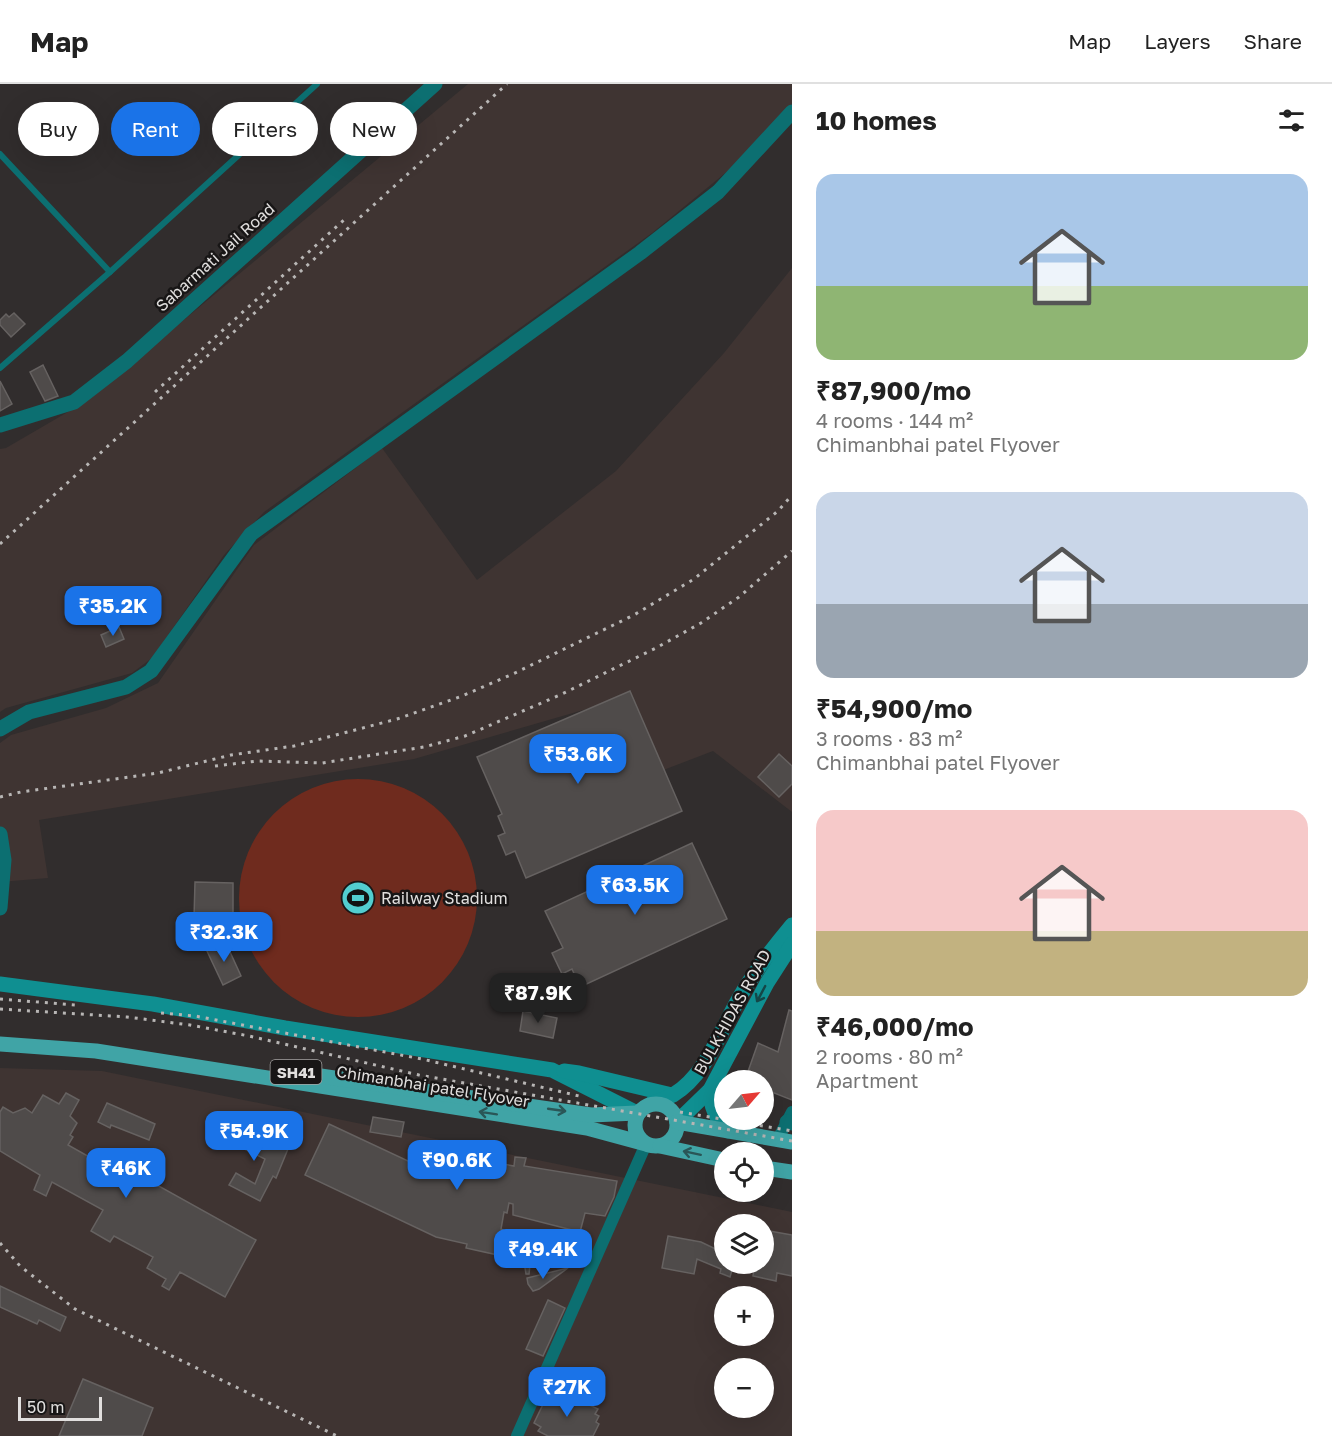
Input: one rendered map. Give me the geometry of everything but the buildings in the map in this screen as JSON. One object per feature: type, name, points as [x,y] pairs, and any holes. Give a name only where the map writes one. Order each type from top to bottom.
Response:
[{"type":"main road","points":[[652,1103],[668,1107],[674,1114],[677,1130],[668,1143],[653,1145],[639,1138],[634,1122],[637,1113],[643,1107],[652,1103],[672,1095],[688,1084],[710,1055],[738,1000],[764,959],[792,925]]},
{"type":"main road","name":"BULKHIDAS ROAD","points":[[677,1122],[710,1090],[766,983],[792,944]]},
{"type":"main road","points":[[0,984],[153,1004],[285,1028],[579,1073],[672,1095]]},
{"type":"main road","name":"Chimanbhai patel Flyover","points":[[0,1034],[97,1041],[589,1122],[653,1145],[714,1158]]},
{"type":"main road","name":"Chimanbhai patel Flyover","points":[[0,1044],[96,1050],[589,1122],[637,1113]]},
{"type":"main road","points":[[552,1070],[637,1113]]},
{"type":"main road","points":[[710,1090],[712,1107],[719,1122],[728,1131]]},
{"type":"main road","points":[[677,1122],[785,1140]]},
{"type":"main road","points":[[774,1169],[792,1172]]},
{"type":"street","name":"Sabarmati Jail Road","points":[[0,426],[74,402],[118,368],[435,84]]},
{"type":"street","points":[[0,729],[29,712],[126,687],[151,671],[251,534],[648,246],[718,192],[792,112]]},
{"type":"street","points":[[0,834],[4,860],[0,908]]},
{"type":"street","points":[[785,1140],[790,1119]]},
{"type":"street","points":[[518,1436],[653,1145]]},
{"type":"lane","points":[[0,368],[110,273],[317,84]]},
{"type":"lane","points":[[0,154],[110,273]]},
{"type":"shaded area","points":[[468,84],[792,84],[792,104],[746,156],[652,233],[264,512],[224,555],[152,658],[132,673],[6,708],[0,712],[0,449],[6,448],[85,402],[381,156],[417,156],[417,126]]},
{"type":"shaded area","points":[[792,268],[792,812],[713,751],[640,779],[611,702],[414,759],[39,820],[48,878],[0,882],[0,743],[11,735],[106,708],[158,683],[254,545],[382,448],[477,580],[616,471],[724,353]]},
{"type":"shaded area","name":"Railway Stadium","points":[[358,779],[381,782],[414,793],[442,814],[463,842],[474,875],[477,898],[474,921],[463,954],[442,982],[414,1003],[381,1014],[358,1017],[335,1014],[302,1003],[274,982],[253,954],[242,921],[239,898],[242,875],[253,842],[274,814],[302,793],[335,782]]},
{"type":"shaded area","points":[[0,1068],[102,1071],[714,1196],[714,1202],[743,1202],[792,1212],[792,1436],[0,1436]]},
{"type":"railway","points":[[0,544],[507,84]]},
{"type":"railway","points":[[155,392],[346,218]]},
{"type":"railway","points":[[0,797],[158,773],[231,755],[294,746],[397,719],[462,696],[634,615],[694,579],[778,511],[792,495]]},
{"type":"railway","points":[[215,766],[258,761],[322,763],[424,747],[465,736],[560,695],[656,648],[701,623],[739,597],[792,551]]},
{"type":"railway","points":[[0,999],[75,1005]]},
{"type":"railway","points":[[0,1009],[127,1017],[190,1025],[249,1036],[419,1075],[792,1141]]},
{"type":"railway","points":[[161,1013],[195,1016],[422,1059],[579,1096]]},
{"type":"railway","points":[[680,1112],[792,1131]]},
{"type":"railway","points":[[0,1243],[20,1266],[75,1309],[337,1436]]},
{"type":"place","name":"Railway Stadium","points":[[358,898]]}]
